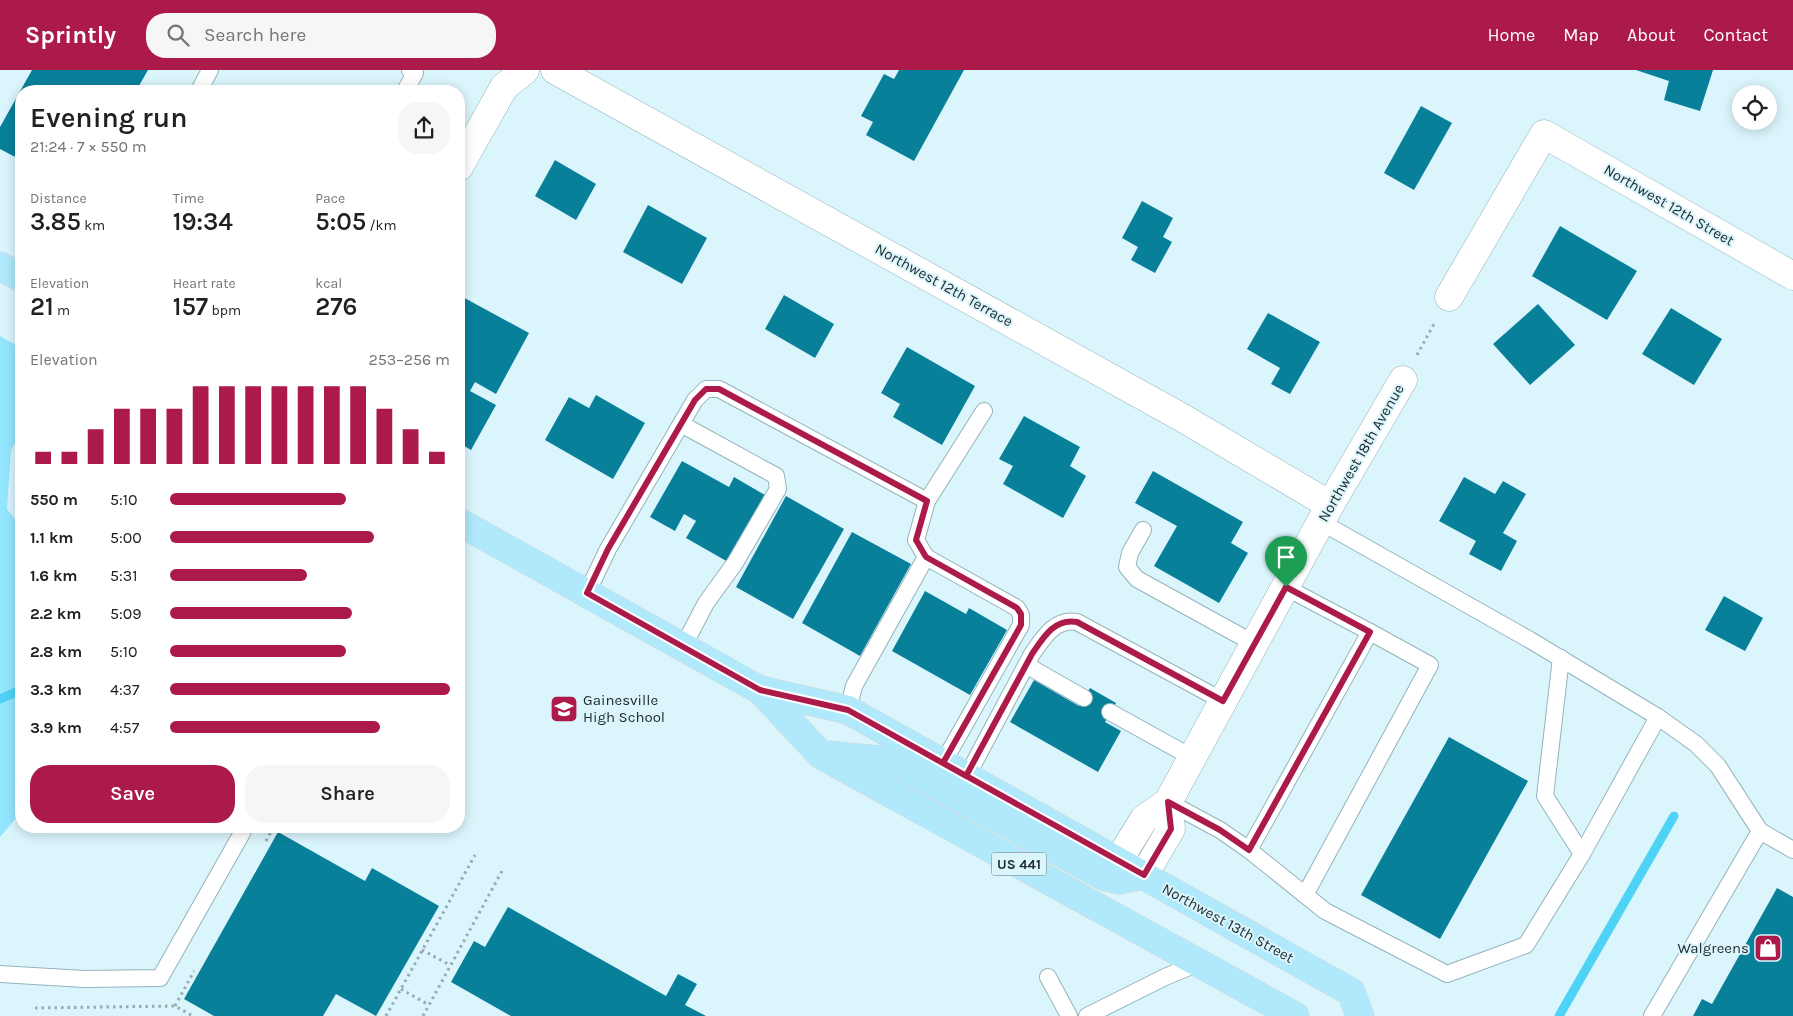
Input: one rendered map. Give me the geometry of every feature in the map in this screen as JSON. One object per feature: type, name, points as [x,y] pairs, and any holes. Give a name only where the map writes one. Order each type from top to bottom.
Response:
[{"type":"main road","points":[[0,266],[15,275]]},
{"type":"main road","name":"Northwest 13th Street","points":[[465,525],[760,690],[848,710],[1351,992],[1360,1016]]},
{"type":"main road","name":"Northwest 13th Street","points":[[760,690],[821,755],[1295,1016]]},
{"type":"main road","points":[[821,755],[891,761],[1105,877],[1119,880],[1144,875]]},
{"type":"street","points":[[465,157],[504,88],[526,70]]},
{"type":"street","name":"Northwest 12th Terrace","points":[[555,70],[1173,412],[1326,514]]},
{"type":"street","name":"Northwest 12th Street","points":[[1449,297],[1544,134],[1793,276]]},
{"type":"street","name":"Northwest 18th Avenue","points":[[1118,861],[1144,819],[1168,802],[1326,514],[1403,380]]},
{"type":"street","points":[[1144,875],[1171,829],[1168,802]]},
{"type":"lane","points":[[202,85],[210,70]]},
{"type":"lane","points":[[409,85],[416,73],[410,70]]},
{"type":"lane","points":[[587,593],[608,549],[695,400],[706,389],[719,389],[927,501]]},
{"type":"lane","points":[[943,763],[1021,625],[1021,614],[1017,608],[926,557],[916,540],[927,501],[984,411]]},
{"type":"lane","points":[[681,424],[776,476],[778,489],[735,563],[706,603],[683,647]]},
{"type":"lane","points":[[1326,514],[1658,717],[1696,744],[1718,766],[1760,831],[1793,850]]},
{"type":"lane","points":[[1143,530],[1130,553],[1127,567],[1137,578],[1255,644]]},
{"type":"lane","points":[[848,710],[854,686],[926,557]]},
{"type":"lane","points":[[1286,587],[1430,665],[1305,895]]},
{"type":"lane","points":[[966,776],[1026,665],[1045,635],[1056,625],[1068,620],[1077,622],[1223,701]]},
{"type":"lane","points":[[1249,850],[1370,632]]},
{"type":"lane","points":[[1561,658],[1545,796],[1582,854]]},
{"type":"lane","points":[[1026,665],[1084,698]]},
{"type":"lane","points":[[1110,712],[1193,758]]},
{"type":"lane","points":[[1168,802],[1220,830],[1249,850],[1324,911],[1447,974],[1526,945],[1582,854],[1658,717]]},
{"type":"lane","points":[[1652,1016],[1760,831]]},
{"type":"lane","points":[[0,974],[84,980],[160,978],[242,833]]},
{"type":"lane","points":[[1087,1016],[1165,977],[1199,963]]},
{"type":"lane","points":[[1048,977],[1069,1016]]},
{"type":"path","name":"Northwest 18th Avenue","points":[[1403,380],[1449,297]]},
{"type":"path","points":[[386,1016],[475,855]]},
{"type":"path","points":[[423,1016],[502,871]]},
{"type":"path","points":[[422,950],[450,965]]},
{"type":"path","points":[[401,990],[429,1005]]},
{"type":"path","points":[[36,1008],[175,1006],[193,1016]]},
{"type":"shaded area","points":[[0,336],[15,345],[15,443],[11,450],[7,509],[15,519],[15,819],[0,837]]},
{"type":"building","points":[[32,70],[148,70],[139,85],[24,85]]},
{"type":"building","points":[[899,70],[964,70],[914,161],[866,135],[873,122],[861,116],[884,74],[894,79]]},
{"type":"building","points":[[1636,70],[1713,70],[1700,111],[1664,100],[1669,81]]},
{"type":"building","points":[[15,100],[15,157],[0,149],[0,127]]},
{"type":"building","points":[[1421,106],[1452,123],[1414,190],[1384,173]]},
{"type":"building","points":[[555,160],[596,184],[576,220],[535,196]]},
{"type":"building","points":[[1142,201],[1173,218],[1163,237],[1172,242],[1155,273],[1131,260],[1138,247],[1122,238]]},
{"type":"building","points":[[648,205],[707,238],[682,284],[623,252]]},
{"type":"building","points":[[1560,226],[1637,271],[1607,320],[1532,276]]},
{"type":"building","points":[[784,295],[834,324],[815,358],[765,329]]},
{"type":"building","points":[[465,298],[529,333],[496,394],[475,382],[470,391],[496,405],[471,450],[465,446]]},
{"type":"building","points":[[1538,304],[1575,345],[1530,385],[1493,344]]},
{"type":"building","points":[[1671,308],[1722,339],[1694,385],[1642,354]]},
{"type":"building","points":[[1268,313],[1320,342],[1290,394],[1271,384],[1280,368],[1247,349]]},
{"type":"building","points":[[907,347],[975,386],[942,445],[893,417],[900,404],[881,393]]},
{"type":"building","points":[[596,395],[645,423],[613,479],[545,440],[569,397],[589,408]]},
{"type":"building","points":[[1024,416],[1080,447],[1070,466],[1086,476],[1063,518],[1003,484],[1013,466],[999,459]]},
{"type":"building","points":[[682,461],[729,487],[734,477],[765,495],[728,562],[686,538],[696,521],[684,514],[675,531],[650,517]]},
{"type":"building","points":[[1153,471],[1243,522],[1231,543],[1248,553],[1219,603],[1154,566],[1177,526],[1135,503]]},
{"type":"building","points":[[1464,477],[1495,494],[1503,481],[1526,494],[1503,533],[1517,541],[1501,571],[1469,554],[1476,541],[1439,521]]},
{"type":"building","points":[[786,496],[844,529],[793,619],[736,587]]},
{"type":"building","points":[[852,532],[911,564],[860,656],[802,623]]},
{"type":"building","points":[[925,591],[966,614],[969,608],[1007,630],[970,695],[892,651]]},
{"type":"building","points":[[1724,596],[1763,618],[1745,651],[1705,630]]},
{"type":"building","points":[[1034,680],[1079,706],[1090,688],[1116,703],[1105,722],[1121,731],[1098,772],[1010,722]]},
{"type":"building","points":[[1449,737],[1528,781],[1440,939],[1361,895]]},
{"type":"building","points":[[277,833],[365,881],[372,868],[439,906],[376,1016],[336,994],[323,1016],[214,1016],[184,999]]},
{"type":"building","name":"Walgreens","points":[[1777,888],[1793,897],[1793,1016],[1693,1016],[1702,999],[1712,1004]]},
{"type":"building","points":[[508,907],[666,996],[678,974],[697,984],[685,1005],[706,1016],[511,1016],[451,982],[474,941],[485,947]]},
{"type":"waterway","points":[[0,699],[15,693]]},
{"type":"waterway","points":[[1559,1016],[1674,816]]},
{"type":"place","name":"Gainesville High School","points":[[564,709]]},
{"type":"place","name":"Walgreens","points":[[1768,948]]},
{"type":"route","points":[[1286,587],[1223,701],[1077,622],[1068,620],[1056,625],[1045,635],[1032,654],[966,776],[848,710],[760,690],[587,593],[608,549],[695,400],[706,389],[719,389],[927,501],[916,540],[926,557],[1017,608],[1021,614],[1021,625],[943,763],[1144,875],[1171,829],[1168,802],[1220,830],[1249,850],[1370,632],[1286,587]]}]
